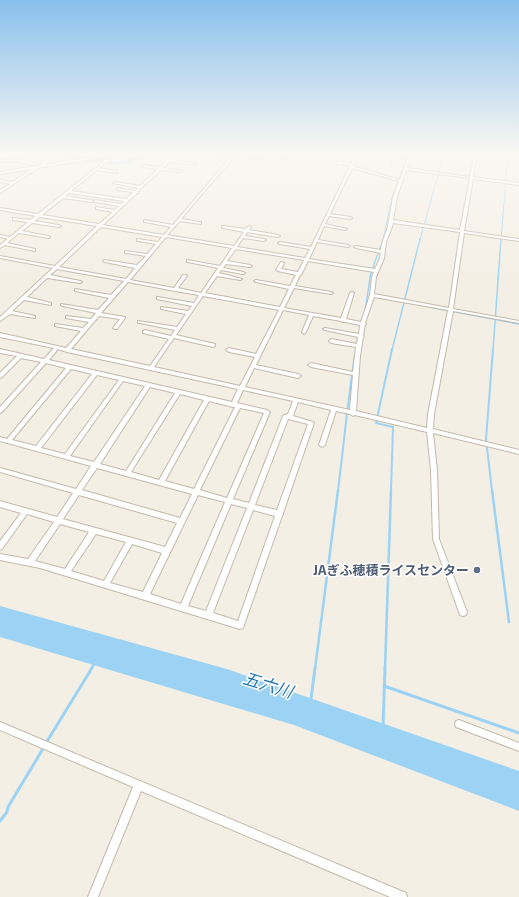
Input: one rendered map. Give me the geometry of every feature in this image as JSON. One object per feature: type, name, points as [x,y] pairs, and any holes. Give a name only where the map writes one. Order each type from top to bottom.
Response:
[{"type":"street","points":[[2,245],[66,195]]},
{"type":"street","points":[[90,195],[128,200]]},
{"type":"street","points":[[0,320],[133,195]]},
{"type":"street","points":[[67,350],[201,195]]},
{"type":"street","points":[[145,596],[196,492],[242,389],[338,195]]},
{"type":"street","points":[[353,414],[359,346],[372,295],[374,277],[383,252],[396,195]]},
{"type":"street","points":[[463,612],[436,539],[434,470],[430,432],[431,414],[451,308],[469,195]]},
{"type":"street","points":[[63,197],[122,205]]},
{"type":"street","points":[[97,208],[116,211]]},
{"type":"street","points":[[0,209],[377,271]]},
{"type":"street","points":[[328,215],[350,218]]},
{"type":"street","points":[[14,219],[59,226]]},
{"type":"street","points":[[180,220],[200,223]]},
{"type":"street","points":[[145,221],[174,226]]},
{"type":"street","points":[[390,221],[519,240]]},
{"type":"street","points":[[324,225],[345,229]]},
{"type":"street","points":[[152,368],[249,227]]},
{"type":"street","points":[[224,228],[278,236]]},
{"type":"street","points":[[19,232],[48,237]]},
{"type":"street","points":[[0,236],[11,238]]},
{"type":"street","points":[[242,237],[264,240]]},
{"type":"street","points":[[138,240],[159,243]]},
{"type":"street","points":[[316,241],[348,246]]},
{"type":"street","points":[[280,243],[312,248]]},
{"type":"street","points":[[2,245],[34,250]]},
{"type":"street","points":[[356,247],[383,252]]},
{"type":"street","points":[[126,252],[149,255]]},
{"type":"street","points":[[0,257],[127,282],[364,324]]},
{"type":"street","points":[[105,261],[139,267]]},
{"type":"street","points":[[188,261],[243,272]]},
{"type":"street","points":[[224,262],[250,266]]},
{"type":"street","points":[[282,263],[278,270],[300,274]]},
{"type":"street","points":[[216,274],[240,279]]},
{"type":"street","points":[[46,276],[80,282]]},
{"type":"street","points":[[175,290],[185,276]]},
{"type":"street","points":[[256,281],[330,293]]},
{"type":"street","points":[[77,290],[113,297]]},
{"type":"street","points":[[343,320],[352,293]]},
{"type":"street","points":[[372,295],[451,308],[519,322]]},
{"type":"street","points":[[23,298],[49,304]]},
{"type":"street","points":[[159,298],[195,305]]},
{"type":"street","points":[[63,305],[122,318],[115,328]]},
{"type":"street","points":[[163,308],[190,313]]},
{"type":"street","points":[[0,312],[34,317]]},
{"type":"street","points":[[304,332],[311,315]]},
{"type":"street","points":[[68,317],[92,321]]},
{"type":"street","points":[[140,322],[178,329]]},
{"type":"street","points":[[57,325],[84,330]]},
{"type":"street","points":[[325,329],[362,336]]},
{"type":"street","points":[[145,332],[213,345]]},
{"type":"street","points":[[0,335],[353,414],[378,418],[430,432],[519,452]]},
{"type":"street","points":[[331,341],[359,346]]},
{"type":"street","points":[[0,411],[57,348]]},
{"type":"street","points":[[228,350],[258,356]]},
{"type":"street","points":[[0,351],[267,412],[183,608]]},
{"type":"street","points":[[0,376],[20,356]]},
{"type":"street","points":[[311,365],[356,374]]},
{"type":"street","points":[[254,366],[298,376]]},
{"type":"street","points":[[8,441],[70,367]]},
{"type":"street","points":[[37,449],[96,373]]},
{"type":"street","points":[[66,457],[122,379]]},
{"type":"street","points":[[30,563],[149,385]]},
{"type":"street","points":[[127,474],[178,392]]},
{"type":"street","points":[[161,483],[207,399]]},
{"type":"street","points":[[290,417],[296,401]]},
{"type":"street","points":[[322,445],[334,409]]},
{"type":"street","points":[[0,557],[30,563],[66,573],[240,625],[311,423],[286,416],[208,615]]},
{"type":"street","points":[[0,439],[280,514]]},
{"type":"street","points":[[0,470],[182,521]]},
{"type":"street","points":[[0,504],[166,551]]},
{"type":"street","points":[[0,547],[26,511]]},
{"type":"street","points":[[66,573],[94,531]]},
{"type":"street","points":[[105,585],[130,541]]},
{"type":"street","points":[[459,724],[519,747]]},
{"type":"street","points":[[0,726],[399,896]]},
{"type":"street","points":[[93,897],[138,786]]},
{"type":"water","name":"五六川","points":[[0,606],[227,669],[519,771],[519,811],[294,725],[0,637]]},
{"type":"waterway","points":[[383,240],[393,195]]},
{"type":"waterway","points":[[420,240],[432,195]]},
{"type":"waterway","points":[[501,240],[505,195]]},
{"type":"waterway","points":[[364,315],[371,273],[383,239]]},
{"type":"waterway","points":[[392,350],[420,239]]},
{"type":"waterway","points":[[495,319],[501,239]]},
{"type":"waterway","points":[[424,306],[495,319]]},
{"type":"waterway","points":[[493,350],[495,319]]},
{"type":"waterway","points":[[495,319],[519,324]]},
{"type":"waterway","points":[[356,350],[358,337]]},
{"type":"waterway","points":[[338,491],[348,402],[356,349]]},
{"type":"waterway","points":[[391,491],[393,427],[376,423],[392,349]]},
{"type":"waterway","points":[[492,491],[486,439],[493,349]]},
{"type":"waterway","points":[[315,669],[338,490]]},
{"type":"waterway","points":[[385,669],[391,490]]},
{"type":"waterway","points":[[492,490],[509,622]]},
{"type":"waterway","points":[[91,669],[95,663]]},
{"type":"waterway","points":[[46,743],[92,668]]},
{"type":"waterway","points":[[311,699],[315,668]]},
{"type":"waterway","points":[[384,686],[385,668]]},
{"type":"waterway","points":[[383,726],[384,686]]},
{"type":"waterway","points":[[384,686],[519,733]]},
{"type":"waterway","points":[[0,821],[7,812],[8,807],[44,747]]},
{"type":"place","name":"JAぎふ穂積ライスセンター","points":[[477,570]]}]
